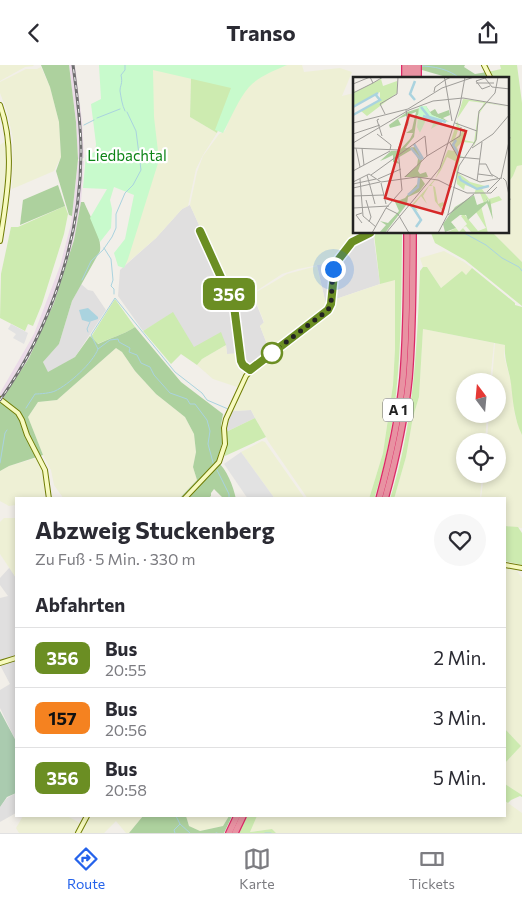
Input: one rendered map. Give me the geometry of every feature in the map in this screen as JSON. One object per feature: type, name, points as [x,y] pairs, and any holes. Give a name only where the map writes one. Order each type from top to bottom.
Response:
[{"type":"highway","name":"A 1","points":[[379,497],[392,445],[403,377],[407,234]]},
{"type":"highway","name":"A 1","points":[[386,497],[400,439],[409,378],[413,234]]},
{"type":"highway","points":[[229,833],[237,817]]},
{"type":"highway","points":[[235,833],[243,817]]},
{"type":"street","points":[[484,65],[490,77]]},
{"type":"street","points":[[0,105],[7,129],[9,150],[8,189],[0,241]]},
{"type":"street","points":[[186,497],[219,462],[225,443],[225,422],[250,370],[328,310],[331,304],[335,264],[352,242],[368,234]]},
{"type":"street","points":[[0,399],[18,413],[22,420],[27,435],[45,470],[48,497]]},
{"type":"street","points":[[506,565],[522,568]]},
{"type":"street","points":[[0,663],[15,658]]},
{"type":"street","points":[[78,833],[86,817]]},
{"type":"shaded area","points":[[69,65],[75,65],[82,121],[84,158],[78,159],[76,122]]},
{"type":"shaded area","points":[[78,161],[84,161],[81,202],[67,268],[54,303],[29,358],[3,399],[0,397],[0,393],[34,334],[60,266],[71,224]]},
{"type":"shaded area","points":[[190,205],[235,305],[252,293],[264,323],[260,326],[270,352],[247,370],[241,365],[239,360],[227,354],[226,345],[194,348],[173,313],[143,331],[118,296],[120,270],[156,238],[182,209]]},
{"type":"shaded area","points":[[366,234],[373,234],[380,284],[333,300],[333,306],[327,309],[317,265],[334,262],[351,240]]},
{"type":"shaded area","points":[[81,284],[88,290],[93,291],[106,310],[75,357],[48,373],[43,362],[59,344],[72,301]]},
{"type":"shaded area","points":[[11,324],[28,333],[24,344],[13,338],[16,334],[8,329]]},
{"type":"shaded area","points":[[251,410],[255,418],[226,432],[225,425],[232,411]]},
{"type":"shaded area","points":[[241,452],[274,497],[247,497],[224,464]]},
{"type":"shaded area","points":[[10,567],[15,576],[15,739],[0,708],[0,690],[10,684],[0,665],[0,598],[8,596],[0,585],[0,578]]},
{"type":"shaded area","points":[[15,794],[15,814],[0,822],[0,807],[7,798]]},
{"type":"green space","points":[[0,65],[34,66],[25,67],[0,81]]},
{"type":"green space","points":[[41,65],[69,65],[76,122],[78,159],[72,216],[69,215],[56,171],[61,157],[59,122],[50,87]]},
{"type":"green space","name":"Liedbachtal","points":[[99,65],[287,65],[262,77],[249,87],[238,103],[223,133],[215,130],[231,88],[153,70],[154,117],[159,160],[124,268],[118,266],[114,253],[125,239],[134,195],[114,187],[110,200],[112,209],[111,228],[100,242],[90,218],[107,189],[83,188],[86,155],[95,152],[96,144],[91,104],[101,99]]},
{"type":"green space","points":[[283,65],[302,65],[304,72],[340,68],[352,72],[342,96],[353,93],[353,234],[366,234],[351,241],[334,262],[282,274],[235,305],[190,205],[197,172],[203,156],[219,134],[225,131],[237,99],[248,84]]},
{"type":"green space","points":[[422,65],[465,65],[464,67],[475,74],[487,72],[489,77],[446,77],[422,70]]},
{"type":"green space","points":[[500,65],[517,65],[522,103],[522,165],[517,166],[510,180],[510,77],[491,77],[488,72],[501,69]]},
{"type":"green space","points":[[152,66],[191,77],[190,117],[217,133],[196,169],[188,206],[182,209],[156,238],[125,265]]},
{"type":"green space","points":[[41,67],[50,87],[59,122],[61,157],[54,171],[12,189],[13,139],[7,111],[0,93],[0,82],[26,69]]},
{"type":"green space","points":[[191,77],[232,87],[217,133],[190,117]]},
{"type":"green space","points":[[8,139],[7,190],[0,241],[0,145]]},
{"type":"green space","points":[[522,165],[522,262],[494,234],[510,234],[510,180],[517,166]]},
{"type":"green space","points":[[58,185],[65,206],[20,225],[23,200]]},
{"type":"green space","points":[[81,202],[84,202],[95,226],[100,251],[72,301],[59,344],[43,362],[48,372],[75,357],[90,336],[98,344],[135,327],[181,382],[223,414],[221,425],[222,443],[217,461],[229,478],[235,497],[222,497],[214,489],[210,497],[181,497],[197,480],[193,467],[196,452],[194,434],[185,417],[156,394],[135,371],[122,352],[116,348],[57,400],[38,402],[28,417],[43,455],[9,466],[0,471],[0,403],[29,358],[54,303],[74,240]]},
{"type":"green space","points":[[65,206],[68,214],[64,234],[42,304],[33,326],[28,324],[25,331],[0,318],[1,274],[11,227],[18,227]]},
{"type":"green space","points":[[374,234],[402,234],[400,333],[395,400],[383,466],[375,497],[370,497],[383,453],[393,385],[395,349],[395,280],[380,284]]},
{"type":"green space","points":[[431,234],[494,234],[522,262],[522,306],[465,260],[435,243]]},
{"type":"green space","points":[[444,251],[472,268],[466,275],[462,272],[441,288],[427,267],[423,267],[420,258]]},
{"type":"green space","points":[[317,266],[327,309],[270,352],[260,326],[264,322],[253,294],[287,274]]},
{"type":"green space","points":[[423,267],[427,267],[441,288],[462,271],[466,275],[472,268],[515,303],[515,305],[522,307],[522,435],[514,410],[505,356],[505,345],[423,329],[419,397],[413,417],[406,457],[395,497],[391,497],[404,443],[413,386],[420,271]]},
{"type":"green space","points":[[395,279],[393,385],[383,453],[370,497],[307,497],[268,441],[251,410],[232,411],[250,373],[326,314],[331,309],[333,300]]},
{"type":"green space","points":[[115,299],[135,327],[97,344],[91,337]]},
{"type":"green space","points":[[173,312],[194,347],[221,332],[226,345],[202,359],[197,365],[181,354],[171,364],[143,331]]},
{"type":"green space","points":[[423,329],[494,343],[491,373],[456,373],[456,423],[486,423],[486,433],[456,433],[456,483],[481,483],[480,497],[395,497],[406,457],[413,417],[419,397]]},
{"type":"green space","points":[[495,343],[505,345],[504,356],[511,382],[515,416],[522,435],[522,528],[506,526],[506,497],[481,497],[483,483],[506,483],[506,433],[488,433],[488,423],[506,423],[506,373],[493,373]]},
{"type":"green space","points":[[226,345],[227,354],[238,353],[241,365],[247,370],[240,388],[213,379],[197,365],[202,359]]},
{"type":"green space","points":[[116,348],[122,352],[135,371],[156,394],[185,417],[194,434],[196,452],[193,467],[197,480],[181,497],[63,497],[54,485],[51,470],[28,417],[38,402],[57,400]]},
{"type":"green space","points":[[255,418],[266,437],[225,456],[226,432]]},
{"type":"green space","points":[[262,441],[265,442],[304,497],[274,497],[241,452]]},
{"type":"green space","points":[[36,458],[44,475],[45,497],[15,497],[15,505],[9,506],[0,501],[0,471],[9,466]]},
{"type":"green space","points":[[4,518],[15,518],[15,576],[0,554],[0,522]]},
{"type":"green space","points":[[506,526],[518,527],[522,533],[522,565],[506,561]]},
{"type":"green space","points":[[506,566],[515,568],[522,578],[522,795],[506,785],[506,762],[521,746],[506,730]]},
{"type":"green space","points":[[0,711],[15,739],[15,793],[7,797],[0,807]]},
{"type":"green space","points":[[506,730],[521,746],[506,762]]},
{"type":"green space","points":[[506,785],[522,795],[522,797],[520,796],[508,803],[506,802]]},
{"type":"green space","points":[[506,802],[522,813],[522,833],[276,833],[272,829],[249,832],[256,817],[506,817]]},
{"type":"green space","points":[[22,817],[69,817],[84,825],[88,817],[142,817],[129,833],[126,833],[116,821],[104,833],[19,833],[16,828]]},
{"type":"green space","points":[[142,817],[186,817],[189,826],[200,831],[223,826],[228,817],[232,817],[224,833],[129,833]]},
{"type":"green space","points":[[186,817],[228,817],[223,826],[200,831],[189,826]]},
{"type":"green space","points":[[247,817],[257,817],[250,832],[272,829],[276,833],[239,833]]},
{"type":"water","points":[[88,308],[98,319],[89,322],[82,320],[79,310]]},
{"type":"waterway","points":[[125,65],[125,70],[121,75],[120,91],[125,111]]},
{"type":"waterway","points":[[419,66],[441,69],[458,77]]},
{"type":"waterway","points":[[97,118],[120,109]]},
{"type":"waterway","points":[[82,280],[91,261],[103,250],[112,237],[116,228],[116,214],[125,193],[133,185],[141,170],[136,131],[127,112]]},
{"type":"waterway","points":[[84,125],[94,120]]},
{"type":"waterway","points":[[466,234],[486,245],[522,271]]},
{"type":"waterway","points":[[104,248],[111,259],[113,280],[111,286],[114,289],[114,294]]},
{"type":"waterway","points":[[214,466],[208,444],[210,431],[207,420],[195,404],[190,404],[187,399],[170,393],[154,375],[150,367],[141,363],[137,355],[129,352],[130,348],[119,342],[118,339],[110,340],[98,349],[91,335],[115,298],[175,372],[202,393],[207,400],[228,409]]},
{"type":"waterway","points":[[88,332],[87,329],[90,322]]},
{"type":"waterway","points":[[26,408],[35,394],[55,391],[73,379],[86,367],[98,349]]},
{"type":"waterway","points":[[0,463],[7,430]]},
{"type":"waterway","points":[[217,470],[229,497]]},
{"type":"waterway","points":[[175,833],[174,830],[180,824],[176,817]]},
{"type":"waterway","points":[[180,824],[190,833]]},
{"type":"waterway","points":[[265,833],[271,833]]},
{"type":"railway","points":[[0,400],[18,373],[48,314],[69,250],[80,185],[81,152],[80,119],[73,65]]},
{"type":"bus line","name":"356","points":[[200,231],[234,306],[241,361],[250,370],[330,308],[333,267],[352,242],[368,234]]},
{"type":"route","points":[[272,353],[330,308],[333,269]]}]
